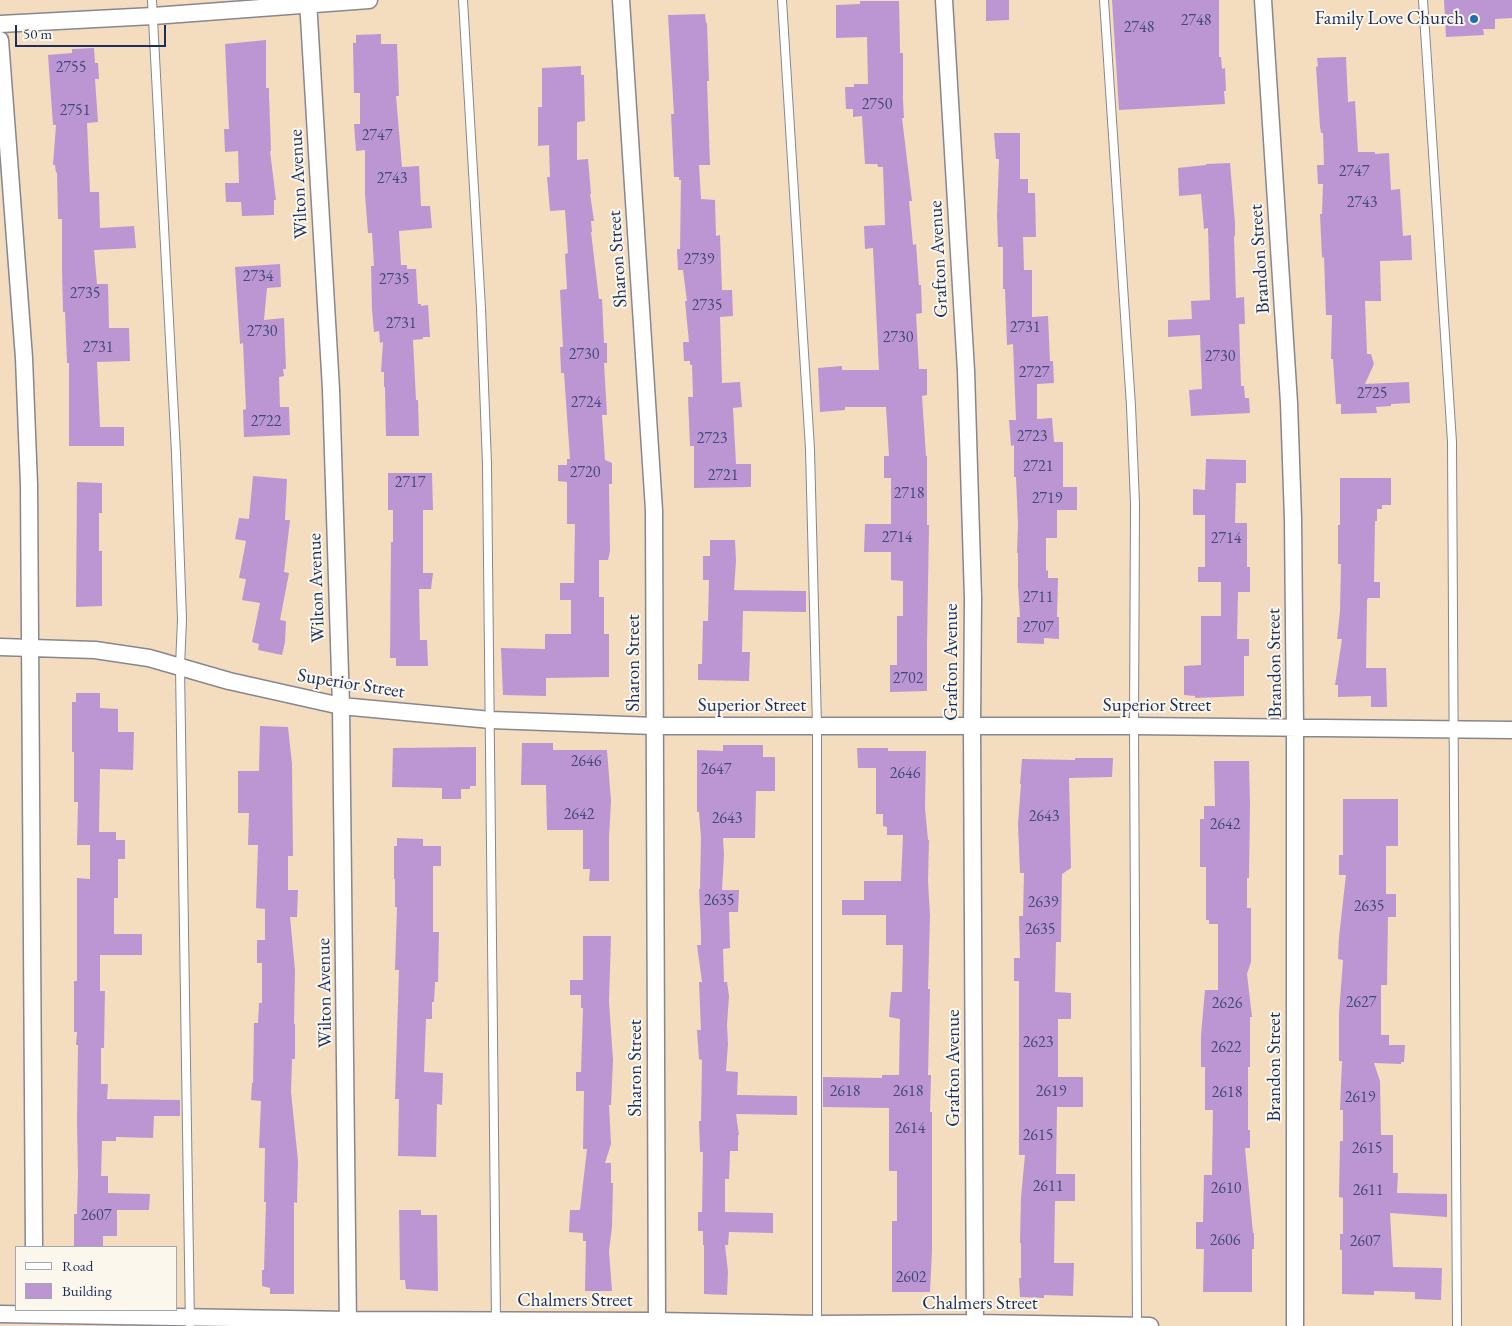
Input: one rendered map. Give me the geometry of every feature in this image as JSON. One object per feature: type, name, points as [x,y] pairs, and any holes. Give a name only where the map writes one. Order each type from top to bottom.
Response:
[{"type":"street","points":[[0,24],[152,8],[368,0]]},
{"type":"street","name":"Sharon Street","points":[[621,0],[654,510],[657,1323]]},
{"type":"street","name":"Grafton Avenue","points":[[944,0],[966,371],[973,598],[972,726],[976,1325]]},
{"type":"street","name":"Brandon Street","points":[[1262,0],[1289,403],[1294,519],[1296,728],[1295,1326]]},
{"type":"street","name":"Wilton Avenue","points":[[308,2],[331,389],[341,706],[348,1323]]},
{"type":"street","points":[[0,40],[24,358],[29,485],[34,1246]]},
{"type":"street","name":"Superior Street","points":[[0,647],[95,650],[149,658],[229,681],[341,706],[491,720],[654,726],[1134,726],[1512,730]]},
{"type":"street","name":"Chalmers Street","points":[[0,1314],[34,1317],[190,1322],[1150,1326]]},
{"type":"lane","points":[[463,0],[488,464],[496,1324]]},
{"type":"lane","points":[[782,0],[810,449],[817,726],[817,1325]]},
{"type":"lane","points":[[1104,0],[1135,504],[1134,726],[1137,1326]]},
{"type":"lane","points":[[1423,0],[1452,442],[1457,1326]]},
{"type":"lane","points":[[152,8],[176,453],[182,619],[180,667],[190,1322]]},
{"type":"building","points":[[986,0],[1009,0],[1009,20],[986,21]]},
{"type":"building","points":[[1112,0],[1219,0],[1219,57],[1221,57],[1222,69],[1225,68],[1225,104],[1119,110]]},
{"type":"building","name":"Family Love Church","points":[[1444,0],[1512,0],[1512,18],[1495,19],[1495,29],[1483,29],[1484,35],[1446,37]]},
{"type":"building","points":[[860,1],[899,1],[900,53],[903,53],[904,118],[902,118],[912,201],[909,201],[913,245],[916,244],[919,285],[921,285],[922,313],[916,314],[919,369],[927,369],[927,395],[922,396],[927,456],[927,525],[929,525],[927,691],[890,692],[890,665],[897,665],[897,616],[903,616],[903,581],[891,580],[891,552],[864,552],[865,524],[891,524],[891,478],[884,478],[884,456],[889,456],[886,407],[845,407],[845,410],[820,412],[818,368],[842,366],[842,370],[879,370],[873,248],[865,249],[864,226],[885,225],[883,167],[878,167],[877,164],[865,164],[862,116],[853,117],[853,109],[846,109],[845,87],[854,87],[854,84],[868,84],[867,37],[836,38],[836,5],[860,4]]},
{"type":"building","points":[[705,14],[709,81],[707,81],[710,165],[699,165],[701,199],[715,200],[716,236],[720,235],[722,290],[732,290],[733,316],[720,317],[722,383],[740,382],[742,407],[733,408],[736,464],[751,464],[751,487],[694,488],[694,446],[690,446],[688,397],[693,397],[692,365],[690,365],[690,361],[684,361],[683,342],[689,342],[683,270],[678,270],[677,249],[680,249],[681,180],[679,180],[679,177],[674,177],[671,114],[674,114],[668,15]]},
{"type":"building","points":[[381,34],[381,44],[397,44],[399,96],[396,96],[402,167],[419,166],[421,206],[430,206],[432,228],[399,231],[401,265],[407,265],[407,269],[416,269],[418,304],[421,304],[421,306],[428,305],[430,337],[413,340],[419,436],[386,436],[384,372],[381,372],[383,342],[380,343],[379,331],[374,332],[372,310],[371,266],[374,266],[372,233],[368,233],[365,195],[365,150],[356,151],[354,124],[360,124],[360,93],[354,93],[353,43],[356,43],[356,35]]},
{"type":"building","points":[[266,40],[266,88],[269,88],[270,151],[276,200],[274,200],[274,215],[242,216],[241,202],[226,202],[225,183],[239,183],[238,151],[225,152],[224,129],[229,129],[225,44]]},
{"type":"building","points":[[94,48],[95,63],[98,63],[99,79],[95,79],[98,122],[87,123],[90,192],[99,192],[100,228],[134,226],[136,248],[94,250],[97,284],[108,284],[109,328],[129,328],[130,361],[97,362],[100,427],[124,427],[124,446],[69,446],[69,363],[67,363],[65,312],[63,312],[62,219],[58,219],[57,172],[55,165],[53,165],[56,125],[53,125],[48,55],[72,53],[72,49]]},
{"type":"building","points":[[1346,57],[1348,102],[1355,101],[1358,152],[1389,153],[1391,190],[1400,189],[1403,236],[1411,235],[1412,260],[1380,261],[1381,301],[1365,301],[1367,354],[1371,354],[1374,364],[1365,384],[1409,382],[1410,403],[1376,407],[1377,413],[1341,414],[1341,404],[1336,404],[1333,359],[1331,359],[1332,315],[1326,315],[1320,214],[1322,214],[1323,184],[1318,184],[1317,165],[1324,165],[1323,133],[1321,133],[1320,127],[1316,67],[1318,66],[1317,58]]},
{"type":"building","points":[[581,66],[581,75],[584,75],[585,121],[577,122],[577,160],[588,159],[594,221],[591,221],[591,232],[599,299],[602,299],[604,343],[607,343],[607,363],[604,363],[607,415],[602,415],[605,460],[612,463],[612,484],[609,484],[610,551],[608,560],[599,560],[599,597],[604,597],[604,634],[609,634],[609,677],[546,678],[546,696],[503,695],[501,648],[545,649],[545,634],[571,634],[571,600],[560,600],[560,583],[574,583],[575,524],[567,524],[567,482],[558,481],[558,465],[567,465],[567,459],[570,459],[564,373],[561,373],[560,347],[563,347],[560,290],[567,289],[565,254],[568,253],[565,210],[550,211],[547,177],[550,177],[549,145],[538,146],[538,107],[542,107],[542,68]]},
{"type":"building","points":[[994,133],[1020,133],[1020,179],[1028,179],[1028,193],[1035,193],[1036,237],[1023,237],[1024,270],[1032,270],[1032,317],[1048,316],[1050,361],[1053,361],[1054,383],[1037,384],[1037,419],[1052,418],[1054,442],[1063,442],[1063,487],[1077,487],[1077,510],[1057,510],[1057,538],[1046,538],[1046,571],[1048,570],[1048,578],[1058,578],[1057,617],[1059,617],[1059,639],[1044,638],[1044,644],[1017,643],[1017,617],[1020,617],[1017,553],[1018,525],[1016,477],[1014,477],[1014,445],[1011,446],[1009,420],[1016,420],[1013,344],[1007,345],[1005,289],[1003,289],[1003,247],[998,247],[999,159],[996,159]]},
{"type":"building","points":[[1230,163],[1235,223],[1236,298],[1244,297],[1245,324],[1239,324],[1241,386],[1244,386],[1245,398],[1249,398],[1250,413],[1191,416],[1189,390],[1202,389],[1200,335],[1168,337],[1168,320],[1192,319],[1191,301],[1210,300],[1208,228],[1204,229],[1201,194],[1179,196],[1178,168]]},
{"type":"building","points":[[280,264],[281,287],[267,288],[264,320],[284,318],[286,369],[283,369],[284,376],[279,377],[280,407],[289,407],[290,435],[244,437],[243,410],[246,409],[243,343],[240,344],[235,267]]},
{"type":"building","points":[[1206,459],[1246,460],[1246,483],[1236,483],[1235,523],[1247,523],[1247,567],[1250,567],[1250,592],[1238,592],[1237,639],[1249,639],[1249,656],[1244,656],[1244,696],[1195,698],[1195,696],[1184,695],[1184,666],[1201,665],[1201,616],[1221,616],[1221,582],[1198,582],[1198,567],[1205,567],[1205,515],[1193,515],[1193,489],[1205,490]]},
{"type":"building","points":[[388,473],[432,473],[433,510],[423,510],[423,573],[433,573],[431,589],[419,589],[420,640],[427,640],[428,666],[396,666],[396,658],[390,658],[393,510],[388,510]]},
{"type":"building","points":[[253,476],[287,479],[285,520],[290,520],[284,572],[289,573],[280,620],[286,621],[282,655],[258,650],[259,644],[252,642],[260,603],[242,600],[246,579],[239,578],[246,541],[235,539],[239,518],[249,519]]},
{"type":"building","points":[[1340,478],[1391,478],[1391,505],[1382,505],[1382,509],[1377,509],[1377,521],[1375,521],[1374,582],[1380,582],[1380,598],[1368,598],[1367,600],[1366,668],[1386,668],[1387,707],[1371,707],[1371,696],[1338,697],[1338,685],[1335,685],[1342,639],[1337,639],[1340,611],[1341,564],[1338,564]]},
{"type":"building","points":[[77,482],[102,483],[102,513],[99,513],[99,551],[102,551],[102,606],[76,607]]},
{"type":"building","points":[[710,540],[735,540],[734,590],[806,591],[806,612],[743,611],[742,652],[750,652],[749,681],[698,680],[698,664],[702,664],[703,621],[708,621],[709,580],[703,580],[703,556],[710,556]]},
{"type":"building","points":[[76,693],[100,693],[100,708],[118,709],[118,732],[134,732],[133,770],[100,769],[99,832],[116,832],[116,840],[125,840],[125,859],[118,859],[118,898],[114,898],[114,934],[142,934],[142,955],[100,955],[100,991],[105,991],[104,1048],[101,1048],[101,1084],[108,1084],[107,1099],[180,1100],[180,1116],[154,1116],[153,1138],[116,1137],[116,1141],[102,1141],[101,1176],[108,1176],[108,1193],[150,1194],[149,1210],[117,1210],[117,1236],[103,1236],[103,1246],[74,1246],[74,1214],[77,1214],[78,1175],[78,1045],[76,1045],[77,1032],[74,1032],[74,981],[77,981],[77,878],[90,879],[90,845],[77,845],[78,802],[74,802],[74,752],[72,752],[72,702],[76,702]]},
{"type":"building","points":[[260,726],[288,727],[292,764],[293,856],[288,856],[288,890],[298,890],[297,917],[290,917],[295,970],[295,1059],[292,1059],[291,1092],[298,1161],[297,1203],[294,1202],[294,1294],[270,1294],[270,1288],[262,1286],[266,1202],[264,1202],[265,1148],[259,1148],[261,1101],[251,1100],[254,1023],[258,1023],[259,1003],[262,1003],[262,963],[257,963],[257,940],[265,940],[265,909],[256,908],[258,845],[248,845],[249,813],[238,813],[238,771],[259,771]]},
{"type":"building","points":[[522,743],[553,743],[553,750],[607,750],[611,801],[609,881],[589,881],[590,869],[583,869],[583,830],[547,830],[546,785],[521,785]]},
{"type":"building","points":[[723,745],[763,745],[763,757],[775,757],[775,791],[756,791],[755,838],[723,838],[722,890],[739,890],[738,912],[729,912],[730,948],[723,949],[724,982],[727,982],[729,996],[726,1071],[738,1072],[737,1095],[797,1096],[797,1115],[736,1114],[739,1135],[738,1151],[730,1151],[729,1179],[725,1179],[725,1212],[773,1213],[773,1233],[729,1232],[728,1245],[725,1245],[728,1272],[727,1295],[704,1294],[703,1231],[698,1231],[698,1212],[702,1212],[703,1152],[700,1152],[699,1121],[701,1121],[702,1060],[699,1059],[697,1030],[701,1030],[699,982],[702,982],[697,945],[701,945],[699,889],[701,838],[699,812],[697,812],[697,750],[723,751]]},
{"type":"building","points":[[476,747],[476,786],[470,786],[470,789],[461,789],[461,799],[442,799],[442,788],[392,787],[393,748]]},
{"type":"building","points":[[857,748],[888,748],[888,751],[926,751],[925,808],[929,840],[928,881],[930,916],[928,1075],[931,1075],[930,1112],[932,1112],[932,1250],[930,1292],[892,1292],[892,1221],[897,1221],[897,1171],[889,1171],[889,1108],[823,1107],[823,1077],[882,1078],[882,1075],[899,1075],[900,1019],[889,1017],[891,992],[902,992],[903,945],[886,945],[886,915],[842,915],[842,900],[864,900],[864,881],[901,881],[903,835],[887,835],[887,827],[883,826],[883,814],[876,814],[876,768],[858,768]]},
{"type":"building","points":[[1075,758],[1113,758],[1112,777],[1069,778],[1071,868],[1062,874],[1061,942],[1056,942],[1055,992],[1071,993],[1071,1019],[1058,1019],[1058,1077],[1083,1077],[1083,1107],[1057,1107],[1056,1174],[1075,1174],[1075,1201],[1055,1201],[1054,1263],[1074,1263],[1073,1296],[1044,1295],[1044,1298],[1020,1297],[1021,1197],[1025,1155],[1019,1155],[1019,981],[1014,981],[1014,958],[1020,958],[1019,916],[1023,916],[1024,873],[1020,873],[1018,824],[1022,759],[1075,760]]},
{"type":"building","points":[[1214,761],[1249,761],[1250,805],[1247,908],[1251,908],[1251,962],[1247,974],[1252,1017],[1250,1017],[1250,1067],[1248,1067],[1248,1130],[1250,1130],[1250,1148],[1245,1148],[1254,1233],[1252,1292],[1203,1292],[1204,1249],[1196,1249],[1196,1222],[1203,1222],[1204,1175],[1212,1175],[1213,1110],[1205,1110],[1205,1067],[1201,1067],[1201,1035],[1205,990],[1218,990],[1218,924],[1209,924],[1209,920],[1206,920],[1206,867],[1200,867],[1200,819],[1204,819],[1204,806],[1215,806]]},
{"type":"building","points":[[1343,799],[1398,799],[1398,846],[1386,846],[1386,894],[1396,894],[1396,917],[1388,917],[1387,985],[1381,985],[1381,1035],[1389,1035],[1389,1045],[1405,1045],[1404,1062],[1401,1062],[1401,1064],[1374,1063],[1380,1081],[1381,1135],[1393,1135],[1393,1173],[1398,1173],[1397,1193],[1447,1194],[1447,1217],[1390,1213],[1393,1267],[1442,1268],[1441,1300],[1415,1299],[1415,1292],[1374,1291],[1374,1295],[1342,1294],[1340,1234],[1343,1234],[1343,1198],[1339,1197],[1340,1141],[1343,1141],[1343,1110],[1340,1110],[1342,1061],[1339,1061],[1339,1014],[1343,960],[1338,959],[1346,875],[1339,875],[1339,855],[1343,855]]},
{"type":"building","points":[[397,838],[423,839],[423,846],[441,846],[441,866],[433,866],[433,932],[439,932],[438,982],[435,982],[432,1019],[426,1019],[424,1072],[443,1073],[442,1105],[437,1104],[436,1157],[398,1156],[399,1099],[395,1099],[399,970],[395,970],[397,907],[395,907],[394,879],[394,846],[397,846]]},
{"type":"building","points":[[583,936],[611,936],[609,1002],[613,1060],[611,1105],[609,1105],[611,1144],[605,1163],[611,1163],[611,1183],[613,1183],[612,1227],[609,1251],[612,1291],[585,1291],[586,1241],[583,1241],[583,1233],[569,1232],[570,1210],[580,1210],[587,1149],[583,1149],[584,1091],[576,1091],[576,1072],[581,1072],[583,1008],[581,1008],[581,995],[570,995],[570,980],[583,980]]},
{"type":"building","points":[[399,1210],[421,1210],[421,1215],[437,1215],[438,1291],[406,1289],[405,1280],[400,1280]]},
{"type":"place","name":"Family Love Church","points":[[1474,19]]}]
